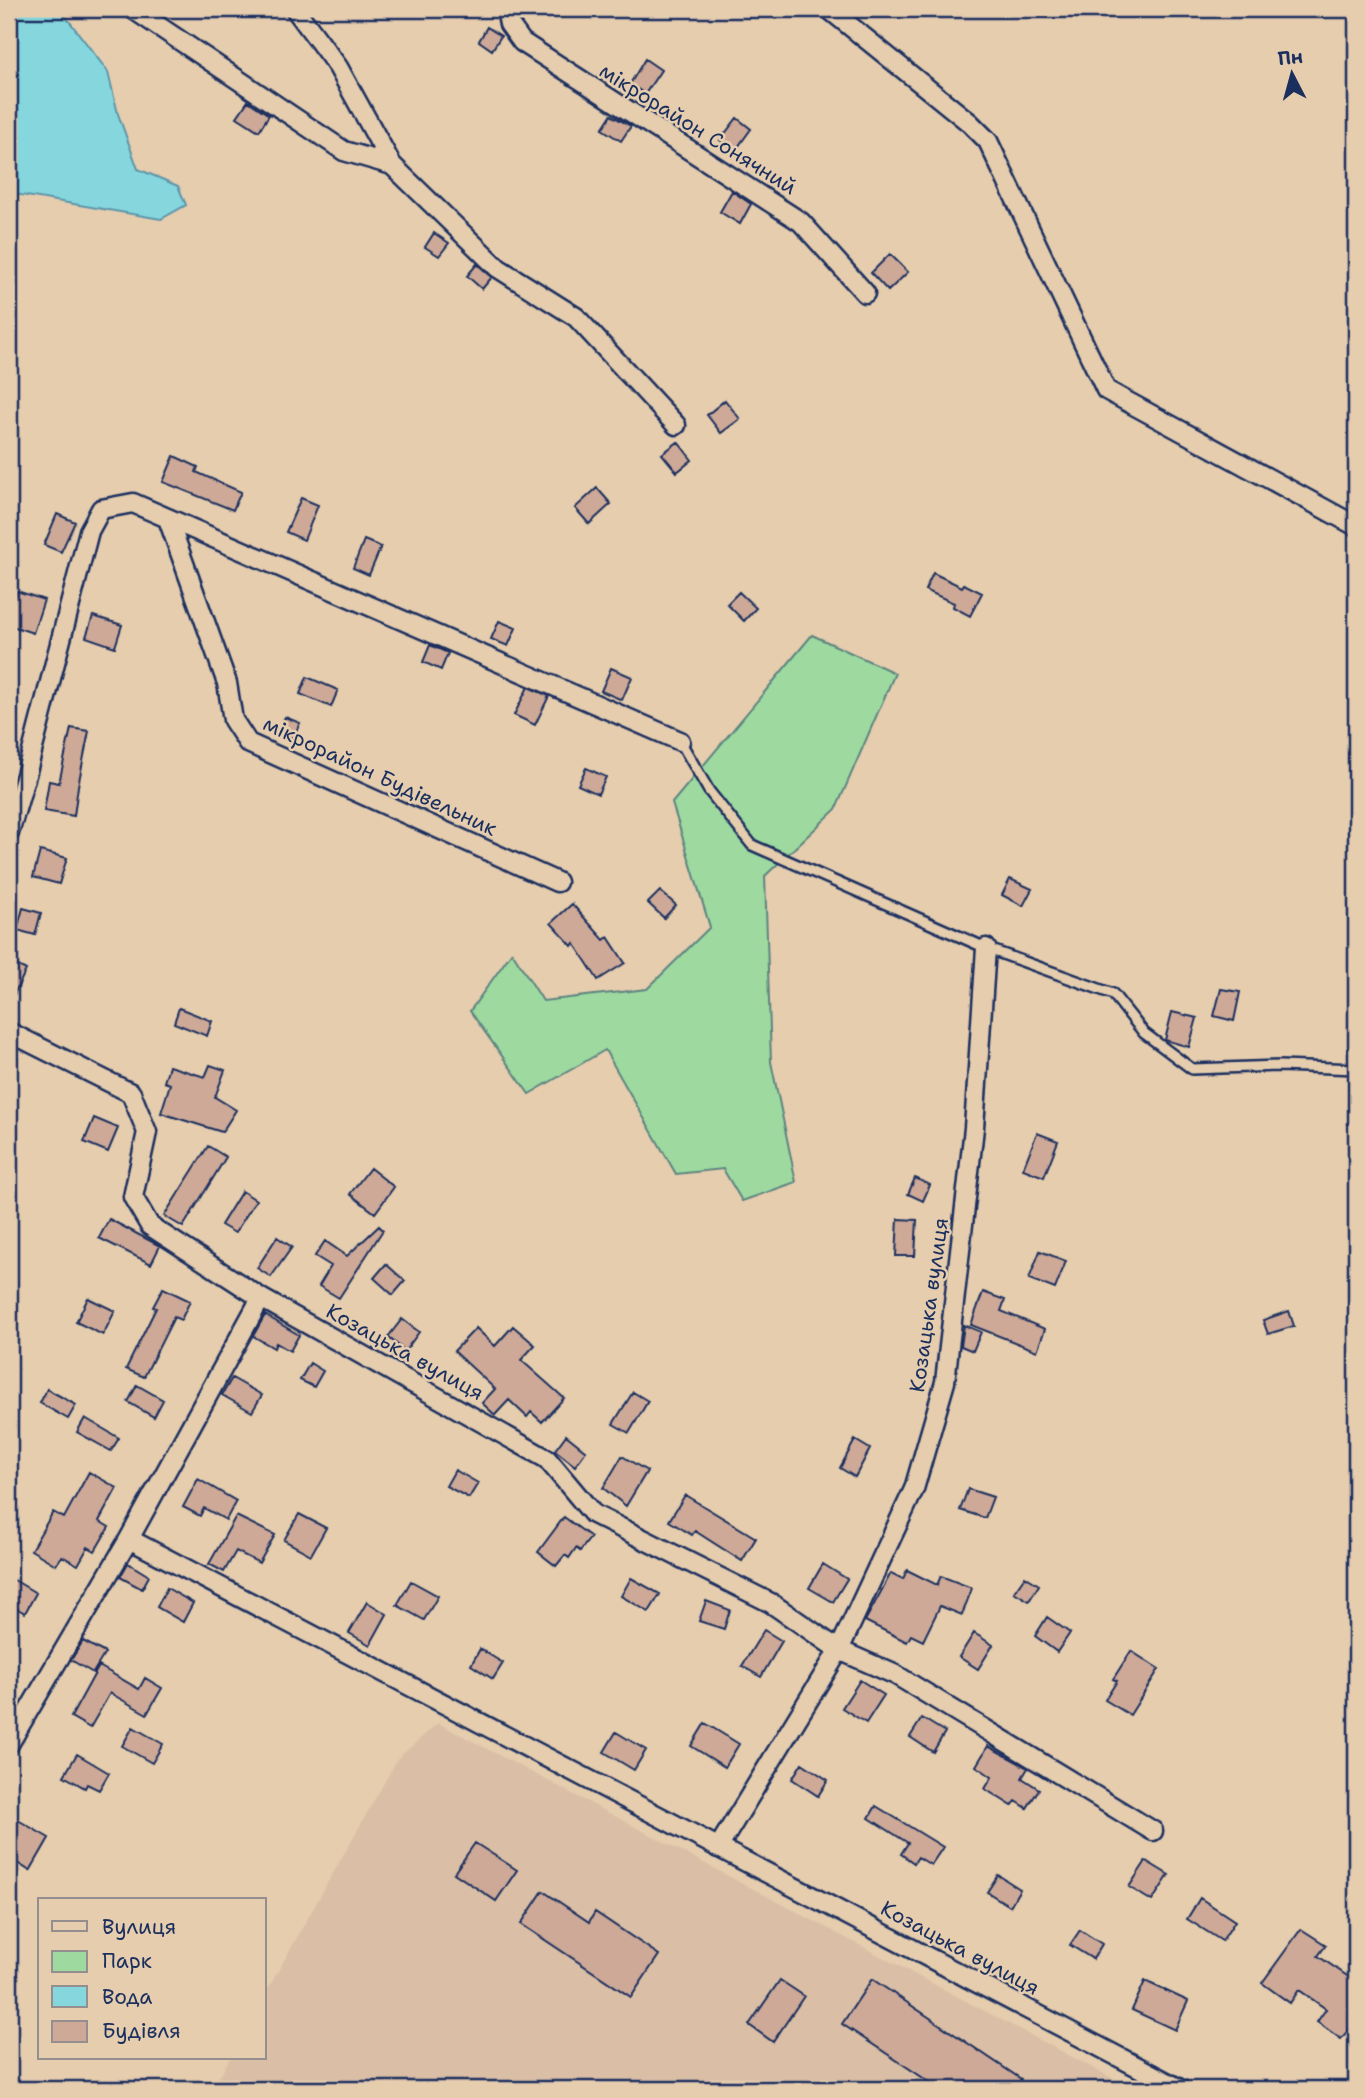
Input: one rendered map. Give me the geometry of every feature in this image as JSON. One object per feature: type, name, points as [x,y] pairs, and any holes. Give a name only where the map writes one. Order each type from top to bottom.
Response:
[{"type":"street","points":[[133,9],[344,151],[392,165]]},
{"type":"street","points":[[295,9],[338,67],[392,165],[498,268],[576,317],[676,425]]},
{"type":"street","name":"мікрорайон Сонячний","points":[[506,9],[509,24],[522,43],[802,222],[865,293]]},
{"type":"street","points":[[829,9],[971,123],[988,141],[1106,390],[1356,526]]},
{"type":"street","points":[[9,833],[30,762],[89,531],[101,509],[133,503],[680,741]]},
{"type":"street","name":"мікрорайон Будівельник","points":[[167,519],[227,683],[233,720],[248,743],[557,882]]},
{"type":"street","name":"Козацька вулиця","points":[[719,1848],[839,1650],[914,1489],[945,1382],[974,1128],[986,948]]},
{"type":"street","name":"Козацька вулиця","points":[[9,1032],[131,1093],[147,1132],[133,1197],[150,1226],[261,1298],[547,1459],[593,1514],[771,1603],[839,1650],[896,1675],[1153,1830]]},
{"type":"street","points":[[9,1744],[129,1539],[261,1298]]},
{"type":"street","name":"Козацька вулиця","points":[[129,1539],[1180,2089]]},
{"type":"lane","points":[[680,741],[709,790],[752,845],[986,948],[1113,994],[1144,1033],[1192,1069],[1280,1066],[1356,1069]]},
{"type":"shaded area","points":[[438,1723],[1133,2089],[212,2089],[229,2060],[266,2060],[266,1992],[398,1758]]},
{"type":"green space","points":[[812,635],[895,673],[836,809],[765,876],[771,1062],[796,1182],[742,1201],[723,1169],[676,1174],[605,1050],[529,1094],[470,1011],[512,952],[543,1001],[647,989],[710,927],[672,803]]},
{"type":"water","points":[[9,9],[55,9],[63,13],[108,72],[118,114],[138,169],[178,186],[186,205],[161,219],[9,193]]},
{"type":"building","points":[[487,27],[501,36],[492,50],[479,41]]},
{"type":"building","points":[[645,59],[661,70],[645,94],[630,84]]},
{"type":"building","points":[[248,101],[269,115],[259,131],[237,117]]},
{"type":"building","points":[[611,115],[631,126],[621,141],[602,129]]},
{"type":"building","points":[[737,118],[751,129],[735,151],[720,140]]},
{"type":"building","points":[[732,191],[751,204],[740,224],[720,212]]},
{"type":"building","points":[[434,233],[449,243],[439,256],[425,247]]},
{"type":"building","points":[[890,254],[908,272],[888,291],[871,273]]},
{"type":"building","points":[[477,264],[492,277],[482,289],[467,276]]},
{"type":"building","points":[[725,400],[740,419],[721,433],[707,415]]},
{"type":"building","points":[[678,442],[692,460],[677,472],[662,454]]},
{"type":"building","points":[[174,456],[198,467],[196,472],[241,492],[233,510],[163,482]]},
{"type":"building","points":[[597,488],[611,504],[589,524],[575,508]]},
{"type":"building","points":[[301,498],[318,505],[304,540],[286,532]]},
{"type":"building","points":[[57,514],[75,522],[61,552],[44,545]]},
{"type":"building","points":[[364,540],[381,547],[369,575],[353,568]]},
{"type":"building","points":[[933,573],[982,593],[970,616],[953,607],[954,603],[925,590]]},
{"type":"building","points":[[17,591],[44,600],[33,633],[9,625],[9,615]]},
{"type":"building","points":[[739,592],[756,608],[744,621],[727,604]]},
{"type":"building","points":[[93,616],[122,625],[115,647],[86,637]]},
{"type":"building","points":[[499,621],[516,628],[508,646],[491,639]]},
{"type":"building","points":[[430,645],[448,653],[441,670],[423,662]]},
{"type":"building","points":[[611,668],[632,677],[622,700],[601,691]]},
{"type":"building","points":[[307,677],[338,690],[331,707],[300,694]]},
{"type":"building","points":[[528,687],[549,696],[535,725],[514,715]]},
{"type":"building","points":[[285,717],[300,723],[293,738],[279,731]]},
{"type":"building","points":[[71,728],[89,731],[74,816],[44,811],[49,781],[59,783]]},
{"type":"building","points":[[586,768],[606,777],[598,794],[578,785]]},
{"type":"building","points":[[40,851],[67,858],[59,884],[33,877]]},
{"type":"building","points":[[1010,879],[1032,889],[1023,906],[1002,895]]},
{"type":"building","points":[[660,891],[676,905],[664,918],[648,903]]},
{"type":"building","points":[[572,904],[604,940],[608,937],[625,963],[598,980],[574,943],[572,946],[551,923]]},
{"type":"building","points":[[23,908],[41,913],[35,935],[17,930]]},
{"type":"building","points":[[9,961],[26,970],[9,1005]]},
{"type":"building","points":[[1221,989],[1240,992],[1234,1021],[1214,1016]]},
{"type":"building","points":[[179,1008],[212,1021],[207,1036],[174,1023]]},
{"type":"building","points":[[1172,1012],[1197,1018],[1189,1047],[1165,1040]]},
{"type":"building","points":[[210,1065],[225,1070],[215,1097],[236,1110],[222,1132],[161,1113],[170,1084],[164,1082],[169,1066],[205,1077]]},
{"type":"building","points":[[94,1118],[118,1128],[108,1152],[84,1142]]},
{"type":"building","points":[[1037,1133],[1058,1141],[1044,1177],[1023,1169]]},
{"type":"building","points":[[208,1146],[226,1157],[183,1227],[164,1216]]},
{"type":"building","points":[[370,1168],[394,1187],[375,1213],[350,1194]]},
{"type":"building","points":[[915,1178],[930,1185],[923,1201],[908,1194]]},
{"type":"building","points":[[242,1191],[256,1200],[235,1233],[221,1225]]},
{"type":"building","points":[[109,1219],[160,1246],[151,1264],[99,1238]]},
{"type":"building","points":[[898,1219],[917,1220],[915,1256],[896,1256]]},
{"type":"building","points":[[379,1226],[383,1230],[339,1298],[319,1286],[331,1266],[315,1256],[325,1241],[347,1256]]},
{"type":"building","points":[[277,1237],[292,1247],[271,1277],[257,1268]]},
{"type":"building","points":[[1040,1251],[1066,1261],[1055,1289],[1029,1279]]},
{"type":"building","points":[[386,1264],[405,1281],[393,1295],[374,1278]]},
{"type":"building","points":[[163,1288],[190,1301],[181,1320],[174,1317],[144,1377],[126,1369]]},
{"type":"building","points":[[983,1292],[1005,1300],[1001,1311],[1045,1329],[1037,1351],[971,1325]]},
{"type":"building","points":[[88,1298],[115,1311],[103,1335],[76,1322]]},
{"type":"building","points":[[1289,1311],[1294,1326],[1268,1334],[1263,1320]]},
{"type":"building","points":[[265,1315],[299,1335],[290,1351],[276,1343],[274,1348],[253,1336]]},
{"type":"building","points":[[402,1319],[419,1332],[405,1351],[388,1337]]},
{"type":"building","points":[[964,1325],[981,1332],[973,1351],[961,1346]]},
{"type":"building","points":[[513,1326],[535,1345],[521,1360],[564,1398],[542,1422],[531,1412],[527,1417],[509,1400],[495,1415],[482,1403],[495,1389],[454,1351],[476,1328],[495,1346]]},
{"type":"building","points":[[310,1363],[323,1371],[314,1387],[300,1380]]},
{"type":"building","points":[[232,1378],[262,1395],[252,1412],[222,1395]]},
{"type":"building","points":[[137,1385],[163,1400],[154,1417],[128,1402]]},
{"type":"building","points":[[47,1389],[76,1405],[68,1419],[40,1403]]},
{"type":"building","points":[[633,1392],[648,1401],[629,1433],[613,1424]]},
{"type":"building","points":[[85,1418],[119,1438],[111,1451],[77,1432]]},
{"type":"building","points":[[566,1435],[586,1451],[575,1466],[555,1450]]},
{"type":"building","points":[[855,1440],[870,1449],[855,1477],[840,1468]]},
{"type":"building","points":[[622,1456],[647,1471],[626,1506],[603,1488]]},
{"type":"building","points":[[455,1470],[478,1483],[469,1498],[446,1486]]},
{"type":"building","points":[[89,1472],[117,1488],[99,1521],[109,1527],[95,1551],[88,1547],[78,1565],[62,1556],[56,1565],[31,1550],[53,1512],[64,1518]]},
{"type":"building","points":[[198,1479],[236,1501],[226,1520],[204,1508],[200,1516],[183,1507]]},
{"type":"building","points":[[968,1489],[993,1497],[985,1518],[960,1510]]},
{"type":"building","points":[[685,1495],[756,1538],[742,1561],[695,1531],[692,1535],[669,1521]]},
{"type":"building","points":[[299,1514],[326,1528],[311,1555],[284,1540]]},
{"type":"building","points":[[236,1516],[275,1535],[259,1563],[236,1551],[224,1572],[209,1564]]},
{"type":"building","points":[[564,1517],[591,1537],[580,1551],[576,1548],[569,1558],[565,1555],[556,1566],[538,1552]]},
{"type":"building","points":[[128,1563],[149,1576],[142,1589],[120,1577]]},
{"type":"building","points":[[823,1564],[847,1579],[833,1602],[809,1588]]},
{"type":"building","points":[[907,1570],[937,1585],[941,1576],[972,1588],[962,1615],[940,1606],[923,1641],[911,1635],[907,1642],[865,1621],[891,1573],[903,1579]]},
{"type":"building","points":[[1025,1576],[1039,1585],[1029,1601],[1014,1592]]},
{"type":"building","points":[[9,1577],[36,1593],[25,1613],[9,1604]]},
{"type":"building","points":[[631,1578],[660,1594],[649,1612],[621,1596]]},
{"type":"building","points":[[411,1581],[438,1596],[424,1620],[397,1605]]},
{"type":"building","points":[[167,1588],[193,1603],[183,1622],[157,1607]]},
{"type":"building","points":[[706,1601],[730,1610],[724,1629],[699,1621]]},
{"type":"building","points":[[367,1602],[387,1614],[370,1645],[349,1633]]},
{"type":"building","points":[[1047,1617],[1070,1633],[1057,1652],[1035,1636]]},
{"type":"building","points":[[764,1630],[782,1641],[761,1677],[742,1666]]},
{"type":"building","points":[[974,1633],[993,1645],[978,1669],[959,1657]]},
{"type":"building","points":[[83,1641],[105,1653],[93,1673],[71,1660]]},
{"type":"building","points":[[480,1649],[503,1663],[493,1679],[471,1665]]},
{"type":"building","points":[[1131,1651],[1159,1669],[1130,1715],[1105,1700],[1117,1681],[1113,1679]]},
{"type":"building","points":[[99,1666],[139,1689],[145,1678],[162,1688],[147,1714],[110,1693],[90,1728],[71,1717]]},
{"type":"building","points":[[860,1680],[884,1695],[866,1723],[842,1708]]},
{"type":"building","points":[[922,1718],[945,1732],[933,1752],[910,1737]]},
{"type":"building","points":[[705,1723],[739,1744],[725,1767],[691,1746]]},
{"type":"building","points":[[133,1727],[163,1744],[152,1763],[122,1746]]},
{"type":"building","points":[[616,1732],[646,1750],[634,1770],[604,1752]]},
{"type":"building","points":[[988,1746],[1028,1768],[1022,1778],[1039,1789],[1027,1808],[1016,1801],[1012,1806],[985,1789],[992,1777],[976,1766]]},
{"type":"building","points":[[77,1754],[109,1773],[99,1790],[87,1784],[85,1788],[64,1776]]},
{"type":"building","points":[[802,1763],[828,1780],[818,1796],[792,1779]]},
{"type":"building","points":[[876,1806],[943,1847],[931,1865],[918,1857],[914,1863],[901,1854],[908,1843],[869,1818]]},
{"type":"building","points":[[18,1820],[49,1838],[30,1871],[11,1859],[15,1852],[9,1848],[9,1837]]},
{"type":"building","points":[[475,1843],[517,1870],[496,1901],[454,1873]]},
{"type":"building","points":[[1146,1861],[1169,1875],[1152,1901],[1129,1887]]},
{"type":"building","points":[[998,1875],[1020,1889],[1010,1906],[987,1892]]},
{"type":"building","points":[[543,1891],[589,1922],[595,1912],[659,1955],[631,1997],[521,1924]]},
{"type":"building","points":[[1200,1898],[1235,1921],[1222,1941],[1187,1919]]},
{"type":"building","points":[[1301,1929],[1326,1945],[1318,1956],[1356,1982],[1356,2020],[1341,2039],[1317,2022],[1326,2009],[1299,1990],[1290,2003],[1262,1983]]},
{"type":"building","points":[[1080,1930],[1102,1944],[1093,1959],[1070,1945]]},
{"type":"building","points":[[872,1979],[1021,2079],[1014,2089],[940,2089],[842,2024]]},
{"type":"building","points":[[780,1980],[804,1996],[773,2042],[749,2025]]},
{"type":"building","points":[[1145,1981],[1188,2001],[1175,2030],[1132,2010]]}]
